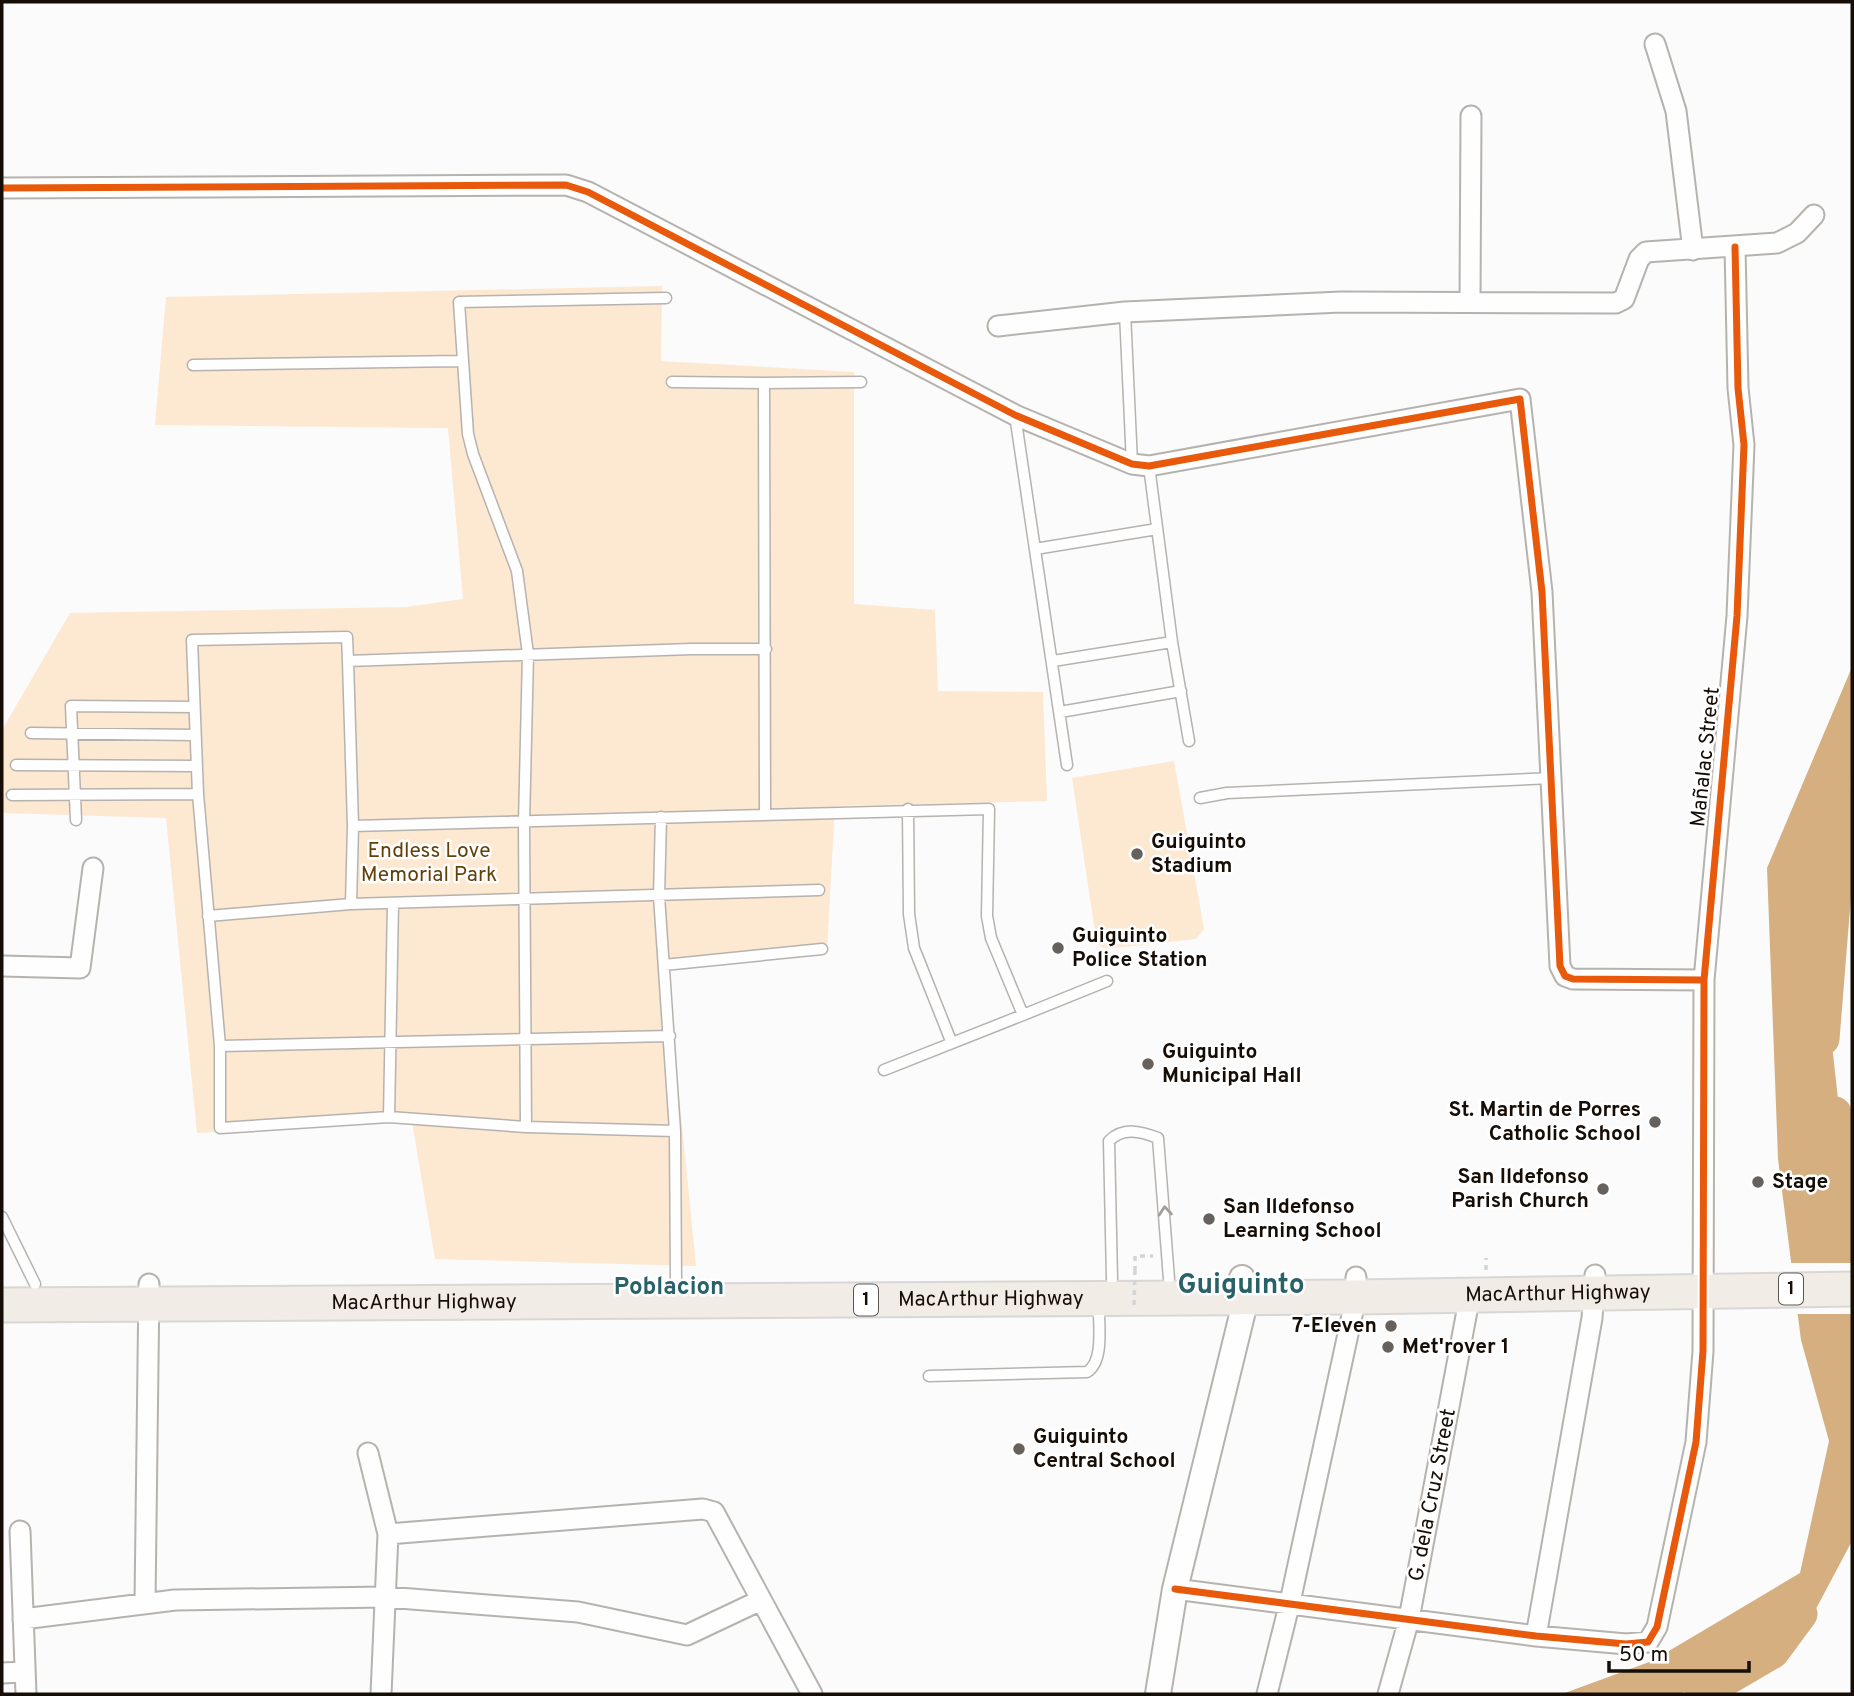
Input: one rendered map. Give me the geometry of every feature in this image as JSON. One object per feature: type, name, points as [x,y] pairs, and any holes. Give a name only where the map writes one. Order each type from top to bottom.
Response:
[{"type":"highway","name":"MacArthur Highway","points":[[2,1284],[35,1284],[149,1294],[1120,1276],[1242,1288],[1717,1280],[1852,1270]]},
{"type":"highway","name":"MacArthur Highway","points":[[2,1305],[149,1294],[676,1280],[1120,1276],[1242,1288]]},
{"type":"highway","name":"MacArthur Highway","points":[[1717,1280],[1852,1289]]},
{"type":"highway","name":"MacArthur Highway","points":[[1356,1287],[1470,1295],[1595,1283]]},
{"type":"street","points":[[1655,44],[1676,111],[1693,250]]},
{"type":"street","points":[[1471,116],[1471,301]]},
{"type":"street","points":[[2,188],[566,185],[588,192],[1015,415],[1140,465],[1520,399],[1540,561],[1553,778],[1560,966],[1565,976],[1573,979],[1704,980]]},
{"type":"street","points":[[998,326],[1125,312],[1381,301],[1616,303],[1624,299],[1639,259],[1646,252],[1777,243],[1797,233],[1814,215]]},
{"type":"street","name":"Mañalac Street","points":[[1536,1636],[1626,1644],[1648,1642],[1657,1627],[1696,1442],[1703,1351],[1717,1280],[1702,1247],[1704,980],[1737,616],[1744,445],[1738,388],[1735,247]]},
{"type":"street","points":[[2,966],[80,968],[93,868]]},
{"type":"street","points":[[1175,1588],[1536,1636],[1595,1283]]},
{"type":"street","points":[[1267,1694],[1290,1602],[1356,1287]]},
{"type":"street","points":[[1158,1694],[1175,1588],[1242,1315],[1242,1288]]},
{"type":"street","points":[[145,1603],[149,1294]]},
{"type":"street","name":"G. dela Cruz Street","points":[[1388,1694],[1409,1619],[1470,1295]]},
{"type":"street","points":[[368,1453],[388,1534],[381,1694]]},
{"type":"street","points":[[388,1534],[704,1509],[714,1512],[720,1519],[803,1692]]},
{"type":"street","points":[[20,1531],[23,1671],[26,1694]]},
{"type":"street","points":[[23,1619],[145,1603],[386,1597],[578,1612],[687,1635],[759,1601]]},
{"type":"street","points":[[2,1673],[23,1671]]},
{"type":"lane","points":[[526,1127],[524,823],[528,654],[517,571],[473,454],[461,361],[460,302],[666,298]]},
{"type":"lane","points":[[1125,312],[1140,465],[1157,529],[1189,741]]},
{"type":"lane","points":[[193,365],[461,361]]},
{"type":"lane","points":[[672,382],[861,382]]},
{"type":"lane","points":[[764,383],[765,815]]},
{"type":"lane","points":[[1015,415],[1053,661],[1066,765]]},
{"type":"lane","points":[[1035,549],[1157,529]]},
{"type":"lane","points":[[351,904],[353,826],[347,637],[192,640],[196,766],[220,1046],[220,1128],[389,1118],[526,1127],[675,1131]]},
{"type":"lane","points":[[1053,661],[1172,642]]},
{"type":"lane","points":[[348,661],[766,649]]},
{"type":"lane","points":[[1060,712],[1181,691]]},
{"type":"lane","points":[[76,820],[71,706],[194,708]]},
{"type":"lane","points":[[31,733],[195,735]]},
{"type":"lane","points":[[16,765],[196,766]]},
{"type":"lane","points":[[1200,798],[1227,793],[1553,778]]},
{"type":"lane","points":[[12,795],[198,794]]},
{"type":"lane","points":[[908,809],[909,914],[914,948],[951,1041]]},
{"type":"lane","points":[[353,826],[524,823],[908,809],[989,809],[987,916],[990,938],[1023,1015]]},
{"type":"lane","points":[[661,817],[659,897],[675,1131],[676,1280]]},
{"type":"lane","points":[[208,916],[351,904],[659,897],[819,890]]},
{"type":"lane","points":[[389,1118],[393,903]]},
{"type":"lane","points":[[664,965],[822,949]]},
{"type":"lane","points":[[884,1070],[1107,981]]},
{"type":"lane","points":[[220,1046],[670,1035]]},
{"type":"lane","points":[[929,1376],[1087,1372],[1094,1368],[1120,1276],[1109,1141],[1116,1134],[1131,1131],[1158,1138],[1169,1279]]},
{"type":"lane","points":[[2,1217],[35,1284]]},
{"type":"path","points":[[1120,1276],[1134,1305]]},
{"type":"green space","name":"Endless Love Memorial Park","points":[[662,286],[661,361],[854,372],[854,604],[935,610],[938,691],[1043,692],[1047,801],[835,806],[827,950],[666,964],[696,1266],[435,1259],[412,1122],[197,1133],[166,818],[2,813],[2,730],[70,613],[406,607],[463,599],[448,428],[155,425],[166,297]]},
{"type":"green space","name":"Guiguinto Stadium","points":[[1174,761],[1204,929],[1196,939],[1106,949],[1097,945],[1072,778]]},
{"type":"shaded area","points":[[1852,667],[1852,779],[1833,844],[1827,999],[1852,1226],[1852,1541],[1800,1639],[1680,1694],[1562,1694],[1652,1661],[1800,1573],[1829,1441],[1801,1340],[1778,1159],[1767,868]]},
{"type":"pier","points":[[1788,1263],[1852,1263],[1852,1314],[1794,1314]]},
{"type":"waterway","points":[[1823,1039],[1837,865],[1852,801]]},
{"type":"waterway","points":[[1835,1113],[1845,1167],[1849,1229]]},
{"type":"waterway","points":[[1701,1694],[1773,1652],[1801,1614]]},
{"type":"cycle path","points":[[2,188],[566,185],[588,192],[1015,415],[1132,464],[1149,466],[1520,399],[1542,592],[1560,966],[1565,976],[1573,979],[1704,980]]},
{"type":"cycle path","points":[[1175,1589],[1536,1636],[1626,1644],[1648,1642],[1657,1627],[1696,1442],[1703,1351],[1704,980],[1737,616],[1744,445],[1738,388],[1735,247]]},
{"type":"place","name":"Guiguinto Stadium","points":[[1137,854]]},
{"type":"place","name":"Guiguinto Police Station","points":[[1058,948]]},
{"type":"place","name":"Guiguinto Municipal Hall","points":[[1148,1064]]},
{"type":"place","name":"St. Martin de Porres Catholic School","points":[[1655,1122]]},
{"type":"place","name":"Stage","points":[[1758,1182]]},
{"type":"place","name":"San Ildefonso Parish Church","points":[[1603,1189]]},
{"type":"place","name":"San Ildefonso Learning School","points":[[1209,1219]]},
{"type":"place","name":"7-Eleven","points":[[1391,1326]]},
{"type":"place","name":"Met'rover 1","points":[[1388,1347]]},
{"type":"place","name":"Guiguinto Central School","points":[[1019,1449]]},
{"type":"district","name":"Guiguinto","points":[[1241,1286]]},
{"type":"district","name":"Poblacion","points":[[669,1288]]}]
